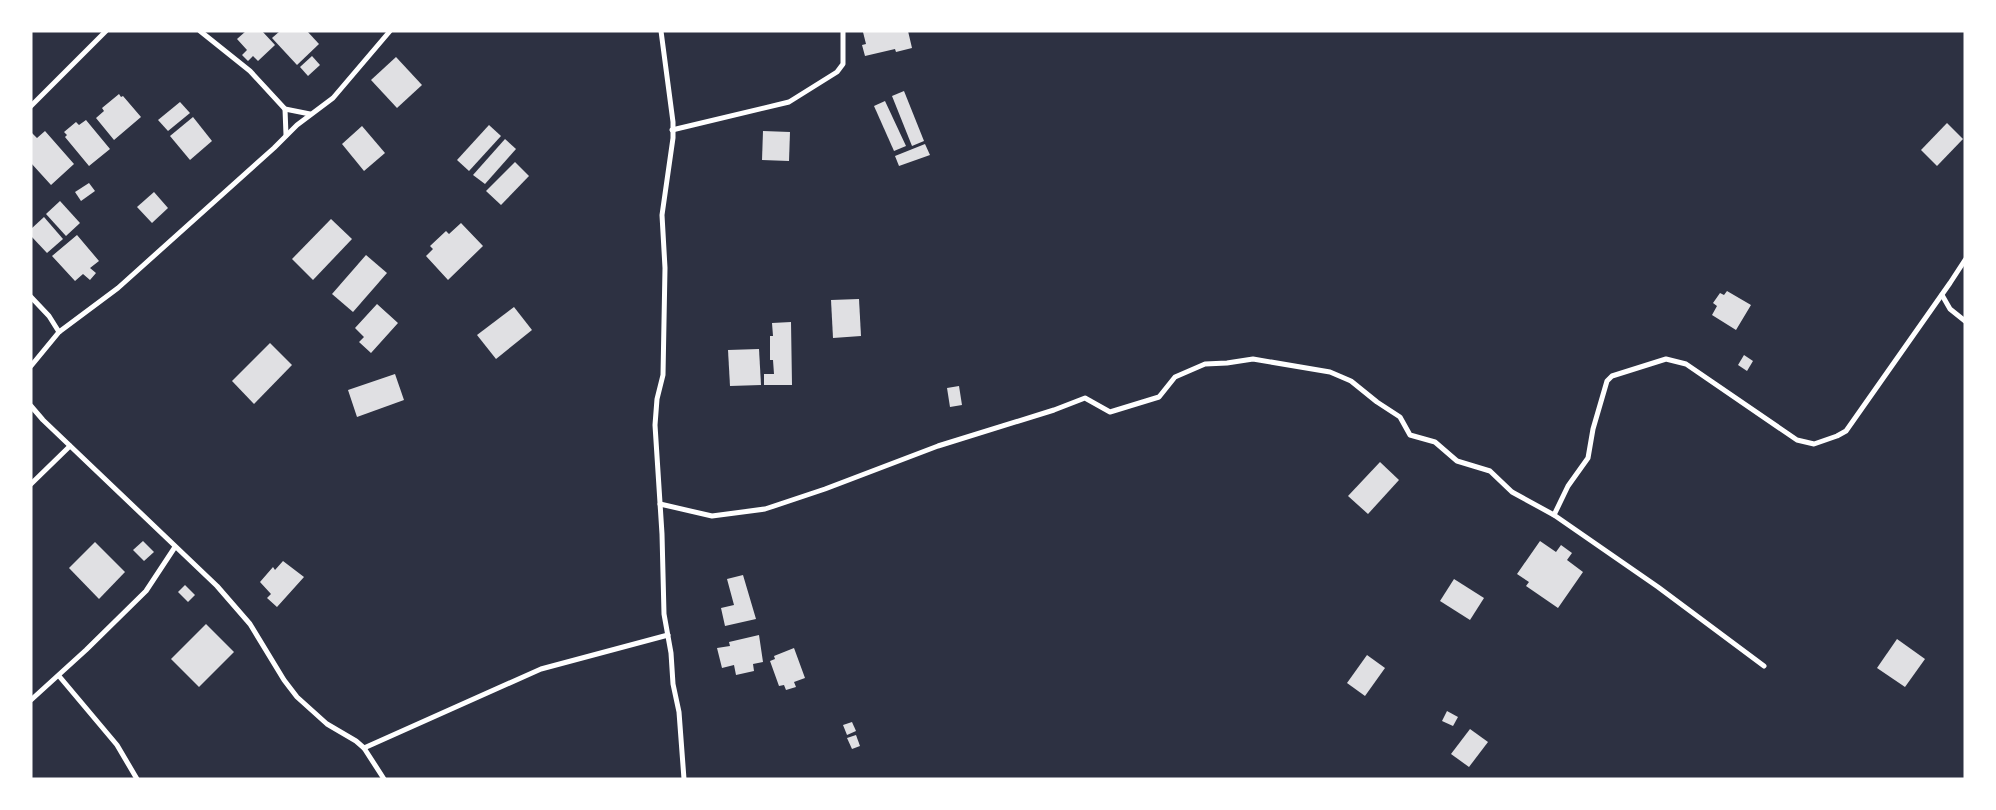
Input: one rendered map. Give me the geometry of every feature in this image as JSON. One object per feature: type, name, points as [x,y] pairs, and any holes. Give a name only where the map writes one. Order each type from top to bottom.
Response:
[{"type":"street","points":[[31,106],[106,31]]},
{"type":"street","points":[[200,31],[250,72],[285,108],[310,114]]},
{"type":"street","points":[[31,366],[59,332],[118,288],[286,135],[310,114],[333,98],[390,31]]},
{"type":"street","points":[[661,31],[674,122],[671,159],[662,215],[665,268],[663,375],[657,399],[655,425],[664,614],[673,684],[679,712],[684,779]]},
{"type":"street","points":[[672,130],[790,102],[837,72],[843,64],[843,31]]},
{"type":"street","points":[[285,108],[286,135]]},
{"type":"street","points":[[1554,515],[1568,486],[1588,458],[1593,429],[1607,381],[1612,376],[1666,358],[1686,364],[1797,440],[1814,444],[1846,431],[1965,260]]},
{"type":"street","points":[[1942,295],[1950,309],[1965,322]]},
{"type":"street","points":[[31,297],[49,316],[59,332]]},
{"type":"street","points":[[660,504],[712,516],[765,509],[826,489],[938,446],[1054,410],[1084,398],[1110,412],[1159,397],[1174,378],[1205,364],[1253,359],[1330,372],[1351,381],[1377,402],[1400,417],[1410,435],[1435,442],[1457,461],[1490,471],[1512,492],[1554,515],[1658,587],[1764,666]]},
{"type":"street","points":[[31,406],[70,446],[217,586],[250,624],[284,680],[297,697],[327,724],[356,741],[364,748],[384,779]]},
{"type":"street","points":[[31,484],[70,446]]},
{"type":"street","points":[[31,700],[59,676],[146,591],[175,547]]},
{"type":"street","points":[[364,748],[541,669],[668,634]]},
{"type":"street","points":[[59,676],[117,745],[137,779]]},
{"type":"building","points":[[246,31],[262,31],[275,45],[258,61],[253,56],[248,61],[242,55],[247,50],[237,39]]},
{"type":"building","points":[[280,31],[307,31],[319,44],[297,65],[272,38]]},
{"type":"building","points":[[908,31],[912,48],[896,52],[895,49],[865,56],[862,45],[866,44],[863,32]]},
{"type":"building","points":[[312,56],[320,65],[308,76],[300,67]]},
{"type":"building","points":[[396,57],[422,85],[397,108],[371,80]]},
{"type":"building","points":[[904,91],[924,141],[912,146],[892,96]]},
{"type":"building","points":[[119,94],[121,97],[123,96],[141,117],[114,140],[96,118],[104,111],[102,108]]},
{"type":"building","points":[[885,101],[906,146],[894,151],[874,106]]},
{"type":"building","points":[[180,102],[190,113],[168,131],[158,120]]},
{"type":"building","points":[[193,117],[212,141],[190,160],[170,136]]},
{"type":"building","points":[[86,120],[110,149],[89,166],[65,137],[67,135],[64,132],[76,122],[79,125]]},
{"type":"building","points":[[1947,123],[1963,139],[1937,166],[1921,150]]},
{"type":"building","points":[[489,125],[501,136],[469,171],[457,160]]},
{"type":"building","points":[[362,126],[385,153],[364,171],[342,144]]},
{"type":"building","points":[[45,131],[74,164],[51,185],[31,163],[31,132],[37,138]]},
{"type":"building","points":[[763,131],[790,132],[789,161],[762,160]]},
{"type":"building","points":[[505,139],[516,149],[485,184],[473,175]]},
{"type":"building","points":[[925,144],[930,155],[899,166],[895,156]]},
{"type":"building","points":[[515,162],[529,176],[501,205],[486,191]]},
{"type":"building","points":[[89,183],[95,191],[81,201],[75,192]]},
{"type":"building","points":[[154,192],[168,208],[152,223],[137,207]]},
{"type":"building","points":[[60,201],[80,223],[66,236],[46,214]]},
{"type":"building","points":[[44,217],[63,239],[47,253],[31,236],[31,229]]},
{"type":"building","points":[[331,219],[352,239],[313,280],[292,259]]},
{"type":"building","points":[[461,223],[483,246],[448,280],[426,256],[433,249],[430,246],[446,231],[449,234]]},
{"type":"building","points":[[77,235],[99,261],[90,268],[96,273],[90,280],[83,274],[75,281],[52,256]]},
{"type":"building","points":[[366,255],[387,273],[353,312],[332,294]]},
{"type":"building","points":[[1727,291],[1751,305],[1736,330],[1712,315],[1717,306],[1713,303],[1720,293],[1724,295]]},
{"type":"building","points":[[859,299],[861,336],[833,338],[831,300]]},
{"type":"building","points":[[377,304],[398,323],[371,353],[359,342],[364,337],[355,328]]},
{"type":"building","points":[[514,307],[532,330],[496,359],[477,335]]},
{"type":"building","points":[[791,322],[792,385],[764,385],[764,374],[774,374],[773,360],[770,360],[770,336],[773,336],[772,323]]},
{"type":"building","points":[[270,343],[292,365],[254,404],[232,381]]},
{"type":"building","points":[[759,349],[761,385],[730,386],[728,350]]},
{"type":"building","points":[[1744,355],[1753,361],[1747,371],[1738,365]]},
{"type":"building","points":[[395,374],[404,400],[357,417],[348,390]]},
{"type":"building","points":[[959,386],[962,405],[950,407],[947,388]]},
{"type":"building","points":[[1380,462],[1399,480],[1368,514],[1348,496]]},
{"type":"building","points":[[143,541],[154,552],[144,561],[133,550]]},
{"type":"building","points":[[1540,541],[1556,552],[1561,545],[1572,553],[1567,560],[1583,572],[1558,608],[1526,586],[1529,582],[1517,574]]},
{"type":"building","points":[[95,542],[125,572],[99,599],[69,568]]},
{"type":"building","points":[[283,561],[304,577],[277,607],[267,598],[271,594],[260,582],[273,567],[275,570]]},
{"type":"building","points":[[743,575],[756,619],[725,626],[721,608],[734,605],[727,579]]},
{"type":"building","points":[[1454,579],[1484,598],[1470,620],[1440,601]]},
{"type":"building","points":[[185,585],[195,595],[188,602],[178,592]]},
{"type":"building","points":[[206,624],[234,652],[199,687],[171,659]]},
{"type":"building","points":[[759,635],[763,662],[753,664],[754,671],[736,675],[734,665],[722,668],[717,648],[730,646],[729,642]]},
{"type":"building","points":[[1897,639],[1925,659],[1905,687],[1877,668]]},
{"type":"building","points":[[794,648],[805,678],[794,682],[796,687],[786,690],[784,685],[779,686],[770,661],[775,659],[774,656]]},
{"type":"building","points":[[1367,655],[1385,668],[1365,696],[1347,683]]},
{"type":"building","points":[[1447,711],[1458,717],[1453,726],[1442,721]]},
{"type":"building","points":[[852,722],[856,731],[847,735],[843,725]]},
{"type":"building","points":[[1470,729],[1488,742],[1469,767],[1451,754]]},
{"type":"building","points":[[856,735],[860,746],[852,749],[847,738]]}]
